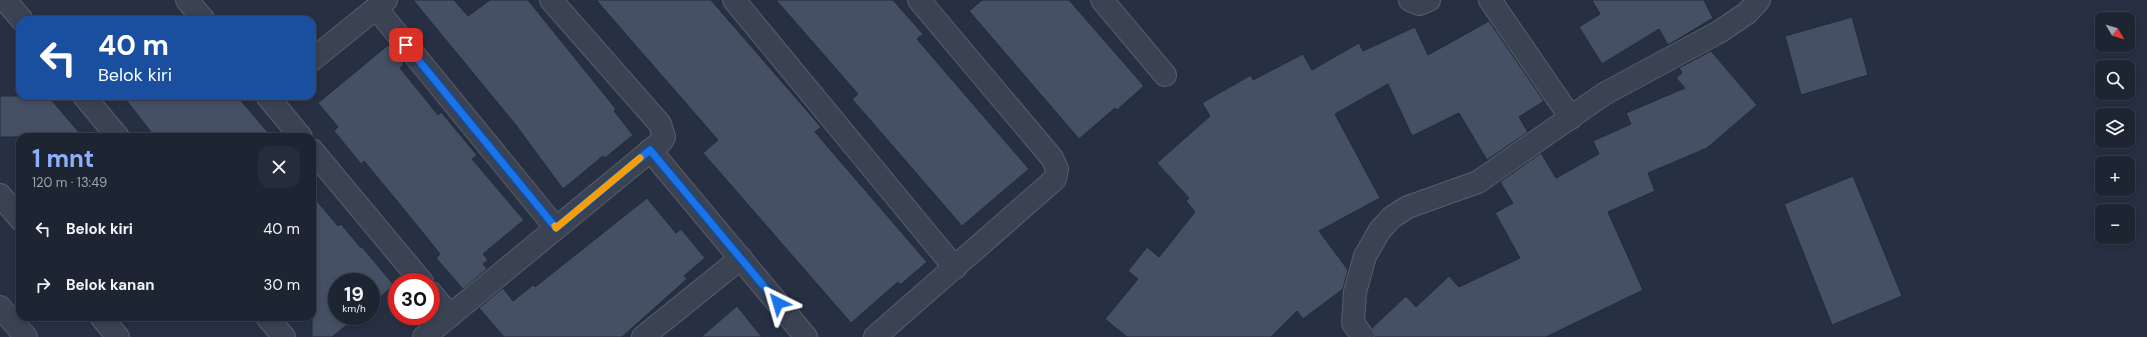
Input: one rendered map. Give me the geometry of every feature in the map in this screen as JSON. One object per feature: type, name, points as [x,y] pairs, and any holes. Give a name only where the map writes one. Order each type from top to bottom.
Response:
[{"type":"street","points":[[5,0],[19,16]]},
{"type":"street","points":[[187,0],[201,16]]},
{"type":"street","points":[[424,337],[664,137],[660,124],[551,0]]},
{"type":"street","points":[[734,0],[955,268]]},
{"type":"street","points":[[875,337],[1055,179],[1057,170],[1052,158],[919,0]]},
{"type":"street","points":[[1102,0],[1165,75]]},
{"type":"street","points":[[1410,0],[1418,4],[1429,0]]},
{"type":"street","points":[[1490,0],[1571,118]]},
{"type":"street","points":[[1363,337],[1353,323],[1356,286],[1365,256],[1380,230],[1392,217],[1408,207],[1478,182],[1604,94],[1719,32],[1747,13],[1759,0]]},
{"type":"street","points":[[316,57],[381,4],[556,228]]},
{"type":"street","points":[[87,100],[115,133]]},
{"type":"street","points":[[271,100],[298,133]]},
{"type":"street","points":[[650,150],[806,337]]},
{"type":"street","points":[[316,155],[414,273]]},
{"type":"street","points":[[0,195],[16,214]]},
{"type":"street","points":[[643,337],[741,258]]},
{"type":"street","points":[[440,304],[450,316]]},
{"type":"street","points":[[0,307],[26,337]]},
{"type":"street","points":[[104,321],[118,337]]},
{"type":"street","points":[[270,321],[284,337]]},
{"type":"building","points":[[413,0],[454,0],[468,16],[490,0],[528,0],[616,109],[614,111],[633,135],[605,158],[603,156],[563,189],[515,124]]},
{"type":"building","points":[[596,0],[711,0],[821,127],[815,132],[927,262],[900,285],[898,282],[851,323],[703,153],[718,140]]},
{"type":"building","points":[[776,0],[893,0],[923,34],[917,39],[1029,169],[962,226],[852,99],[858,94]]},
{"type":"building","points":[[982,0],[1069,0],[1144,86],[1117,110],[1115,108],[1079,139],[969,11]]},
{"type":"building","points":[[1592,0],[1704,0],[1713,18],[1668,45],[1659,29],[1602,64],[1579,27],[1600,14]]},
{"type":"building","points":[[1852,17],[1868,75],[1801,95],[1785,36]]},
{"type":"building","points":[[1489,21],[1544,101],[1519,117],[1528,132],[1487,160],[1459,113],[1412,136],[1388,84],[1335,114],[1380,198],[1319,231],[1348,270],[1343,289],[1303,319],[1297,311],[1271,337],[1127,337],[1105,319],[1138,279],[1128,271],[1147,247],[1159,257],[1195,212],[1186,201],[1189,198],[1157,163],[1210,116],[1202,103],[1251,75],[1253,80],[1303,54],[1312,70],[1359,43],[1363,51],[1415,27],[1428,55]]},
{"type":"building","points":[[388,45],[404,64],[400,68],[438,115],[441,112],[477,155],[472,159],[524,220],[483,254],[488,260],[483,264],[487,269],[463,289],[436,258],[440,254],[402,207],[364,161],[361,164],[334,131],[338,127],[318,103]]},
{"type":"building","points":[[1711,51],[1757,105],[1707,148],[1648,173],[1655,191],[1608,212],[1643,290],[1546,337],[1375,337],[1372,328],[1406,296],[1416,307],[1449,276],[1459,287],[1520,258],[1495,213],[1513,203],[1500,182],[1541,153],[1556,178],[1599,154],[1593,141],[1631,124],[1626,113],[1685,88],[1676,78],[1682,73],[1679,68]]},
{"type":"building","points":[[0,96],[16,96],[16,100],[51,100],[80,133],[16,133],[16,137],[0,137]]},
{"type":"building","points":[[126,100],[240,100],[269,133],[152,133]]},
{"type":"building","points":[[1853,176],[1902,296],[1832,325],[1784,204]]},
{"type":"building","points":[[647,198],[676,233],[681,229],[705,258],[684,276],[687,279],[622,337],[504,337],[479,308],[503,288],[513,301],[533,285],[535,287]]},
{"type":"building","points":[[316,200],[338,226],[341,224],[388,278],[388,290],[380,297],[380,273],[328,273],[328,325],[347,325],[332,337],[312,337],[312,321],[316,321]]},
{"type":"building","points":[[737,306],[762,337],[701,337]]},
{"type":"slow traffic","points":[[555,226],[556,228],[640,158]]},
{"type":"route","points":[[406,45],[556,228],[650,150],[778,303]]}]
